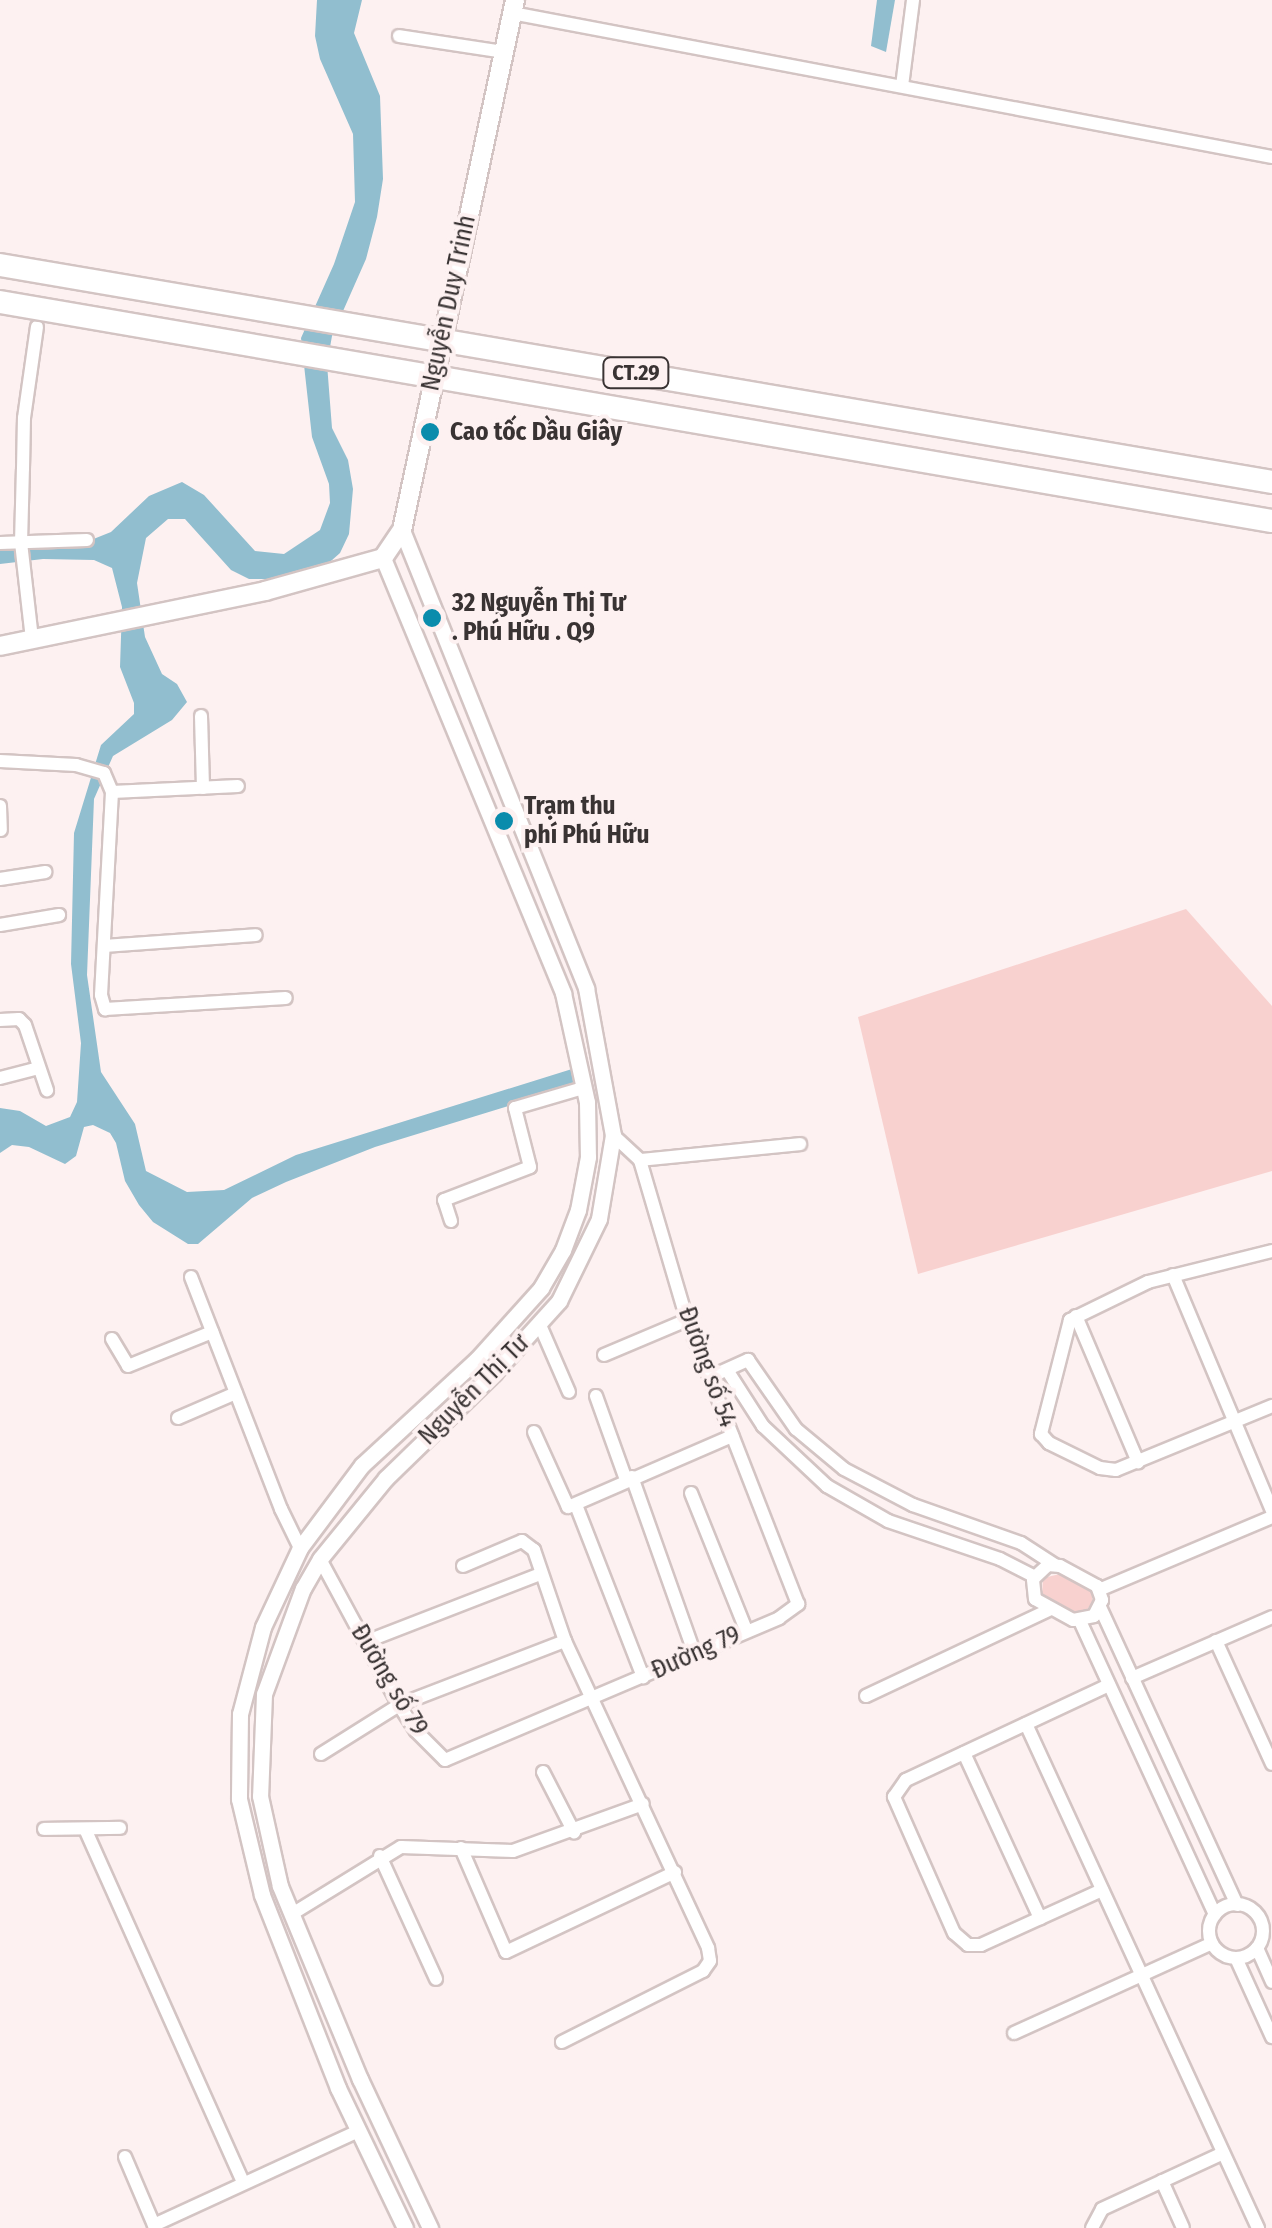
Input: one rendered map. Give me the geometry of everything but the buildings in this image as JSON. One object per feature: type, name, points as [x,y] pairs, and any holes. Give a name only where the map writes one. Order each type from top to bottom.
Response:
[{"type":"highway","name":"CT.29","points":[[0,265],[1272,482]]},
{"type":"highway","name":"CT.29","points":[[0,302],[1272,521]]},
{"type":"main road","name":"Nguyễn Duy Trinh","points":[[383,558],[402,530],[514,6]]},
{"type":"main road","points":[[0,646],[343,572],[383,558]]},
{"type":"street","points":[[902,86],[914,0]]},
{"type":"street","points":[[514,6],[902,86],[1272,156]]},
{"type":"street","points":[[399,36],[504,52]]},
{"type":"street","points":[[32,639],[22,542],[24,418],[38,327]]},
{"type":"street","name":"Nguyễn Thị Tư","points":[[402,530],[586,988],[613,1135],[600,1219],[560,1301],[386,1478],[320,1559],[303,1588],[264,1694],[260,1796],[280,1886],[400,2168],[430,2228]]},
{"type":"street","points":[[0,543],[87,540]]},
{"type":"street","name":"Nguyễn Thị Tư","points":[[383,558],[564,993],[583,1088],[588,1157],[563,1250],[541,1288],[477,1359],[362,1465],[300,1548],[263,1628],[244,1691],[239,1799],[262,1895],[358,2130],[399,2216]]},
{"type":"street","points":[[200,716],[203,788]]},
{"type":"street","points":[[0,761],[76,765],[104,773],[112,792],[102,1002],[109,1011],[286,998]]},
{"type":"street","points":[[112,792],[238,786]]},
{"type":"street","points":[[0,806],[1,830]]},
{"type":"street","points":[[0,879],[45,872]]},
{"type":"street","points":[[0,925],[59,915]]},
{"type":"street","points":[[104,946],[256,935]]},
{"type":"street","points":[[0,1020],[19,1019],[25,1025],[47,1090]]},
{"type":"street","points":[[0,1078],[39,1068]]},
{"type":"street","points":[[451,1222],[444,1200],[530,1167],[514,1108],[583,1088]]},
{"type":"street","points":[[613,1135],[640,1160],[800,1144]]},
{"type":"street","name":"Đường số 54","points":[[640,1160],[688,1320],[798,1604]]},
{"type":"street","points":[[1272,1251],[1148,1282],[1076,1316],[1064,1331],[1041,1434],[1049,1443],[1108,1470],[1138,1462],[1272,1406]]},
{"type":"street","points":[[1099,1590],[1272,1514],[1174,1275]]},
{"type":"street","points":[[191,1277],[300,1548]]},
{"type":"street","points":[[1076,1316],[1138,1462]]},
{"type":"street","points":[[604,1355],[688,1320]]},
{"type":"street","points":[[539,1323],[568,1392]]},
{"type":"street","points":[[112,1339],[128,1366],[212,1332]]},
{"type":"street","points":[[710,1378],[748,1360],[796,1429],[844,1469],[913,1505],[1020,1543],[1090,1581],[1099,1590],[1100,1606],[1237,1905]]},
{"type":"street","points":[[727,1370],[740,1396],[778,1444],[837,1493],[888,1520],[1000,1559],[1034,1576]]},
{"type":"street","points":[[178,1418],[236,1393]]},
{"type":"street","points":[[596,1396],[694,1652]]},
{"type":"street","points":[[534,1432],[563,1504],[576,1505],[732,1436]]},
{"type":"street","points":[[691,1493],[746,1630]]},
{"type":"street","points":[[576,1505],[643,1676]]},
{"type":"street","points":[[463,1566],[522,1541],[534,1550],[565,1640],[675,1872],[710,1961],[703,1971],[562,2042]]},
{"type":"street","name":"Đường số 79","points":[[320,1559],[416,1731],[446,1760],[593,1699]]},
{"type":"street","points":[[1055,1565],[1041,1568],[1034,1576],[1035,1599],[1080,1621],[1094,1616],[1100,1606]]},
{"type":"street","points":[[366,1642],[540,1574]]},
{"type":"street","name":"Đường 79","points":[[593,1699],[790,1613],[798,1604]]},
{"type":"street","points":[[866,1696],[1051,1609]]},
{"type":"street","points":[[1132,1678],[1272,1617]]},
{"type":"street","points":[[1080,1621],[1215,1914]]},
{"type":"street","points":[[321,1754],[400,1704],[565,1640]]},
{"type":"street","points":[[1216,1642],[1272,1764]]},
{"type":"street","points":[[1102,1890],[980,1945],[962,1942],[896,1808],[895,1792],[902,1783],[1109,1684]]},
{"type":"street","points":[[1026,1724],[1258,2228]]},
{"type":"street","points":[[964,1752],[1040,1918]]},
{"type":"street","points":[[543,1772],[574,1832]]},
{"type":"street","points":[[292,1914],[380,1856],[401,1847],[513,1852],[643,1804]]},
{"type":"street","points":[[44,1830],[120,1828]]},
{"type":"street","points":[[86,1830],[243,2182]]},
{"type":"street","points":[[461,1848],[506,1952],[675,1872]]},
{"type":"street","points":[[380,1856],[436,1979]]},
{"type":"street","points":[[1237,1905],[1266,1917],[1256,1948],[1236,1958],[1222,1954],[1212,1942],[1209,1928],[1215,1914],[1237,1905]]},
{"type":"street","points":[[1014,2033],[1212,1942]]},
{"type":"street","points":[[1256,1948],[1272,1982]]},
{"type":"street","points":[[1236,1958],[1272,2037]]},
{"type":"street","points":[[125,2157],[155,2227],[358,2130]]},
{"type":"street","points":[[1092,2228],[1102,2209],[1223,2153]]},
{"type":"street","points":[[1162,2181],[1183,2228]]},
{"type":"street","points":[[399,2216],[417,2200]]},
{"type":"shaded area","points":[[1186,909],[1272,1006],[1272,1171],[918,1274],[858,1017]]},
{"type":"shaded area","points":[[1060,1574],[1091,1591],[1093,1602],[1085,1612],[1072,1612],[1042,1595],[1043,1578]]},
{"type":"water","points":[[317,0],[362,0],[354,33],[380,96],[383,179],[377,217],[366,259],[332,336],[327,364],[332,428],[348,460],[353,489],[349,534],[340,553],[322,569],[268,579],[249,579],[231,570],[185,519],[168,519],[146,538],[137,583],[145,637],[162,674],[177,684],[187,702],[172,720],[113,756],[94,799],[87,975],[101,1072],[135,1124],[146,1171],[187,1192],[224,1190],[296,1155],[572,1069],[577,1085],[375,1147],[286,1182],[252,1198],[198,1244],[188,1244],[153,1222],[139,1205],[125,1181],[110,1133],[93,1125],[84,1127],[76,1156],[65,1164],[29,1147],[12,1145],[0,1153],[0,1108],[20,1111],[46,1126],[70,1117],[77,1102],[81,1043],[71,964],[74,833],[101,745],[134,714],[134,703],[120,667],[122,607],[112,568],[94,560],[43,559],[0,564],[0,545],[91,540],[111,532],[149,496],[182,482],[204,495],[255,551],[284,554],[320,530],[330,503],[329,484],[312,437],[301,338],[334,264],[355,202],[353,134],[320,59],[315,36]]},
{"type":"water","points":[[877,0],[895,0],[886,52],[871,46]]},
{"type":"place","name":"Cao tốc Dầu Giây","points":[[430,432]]},
{"type":"place","name":"32 Nguyễn Thị Tư . Phú Hữu . Q9","points":[[432,618]]},
{"type":"place","name":"Trạm thu phí Phú Hữu","points":[[504,821]]}]
